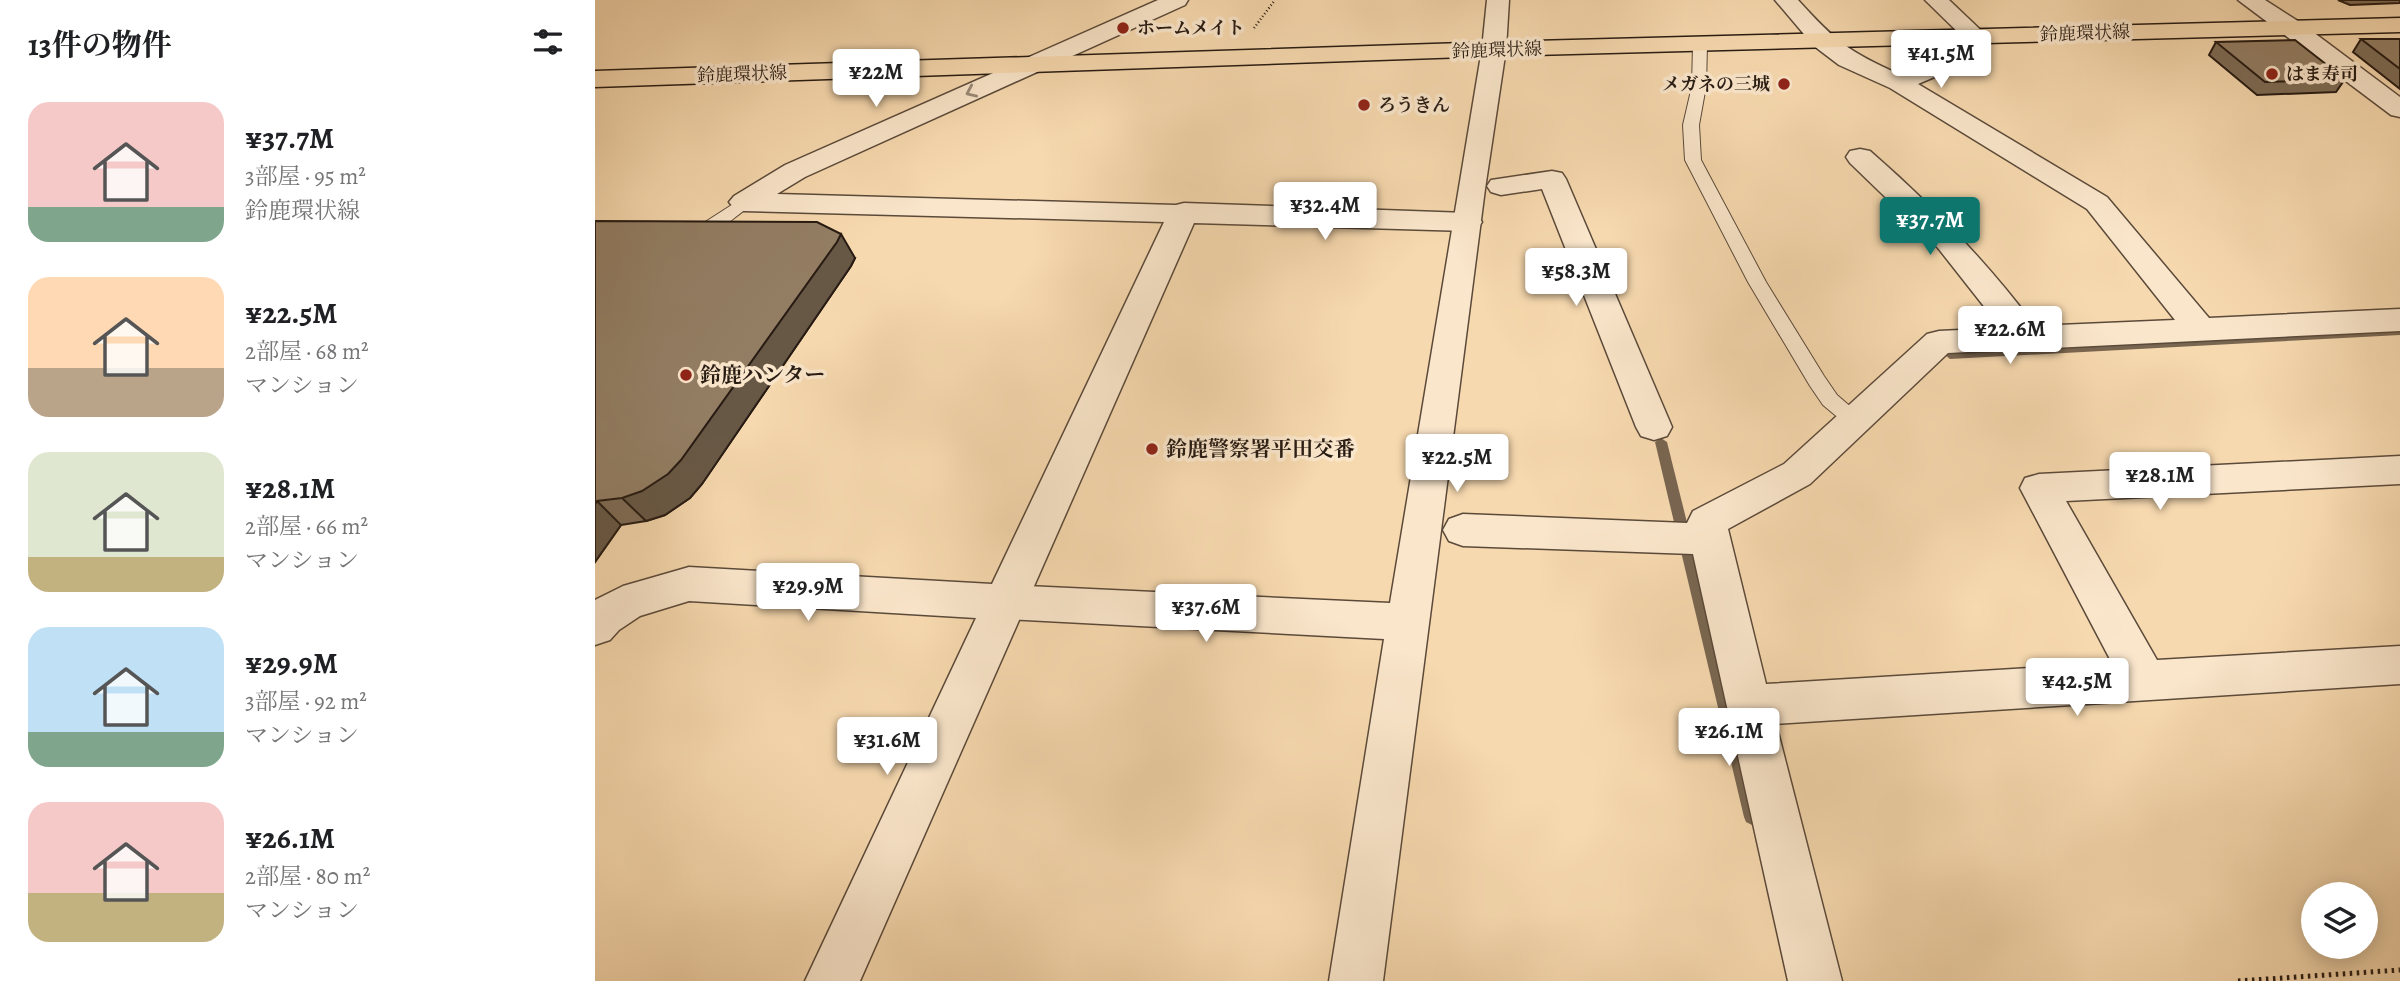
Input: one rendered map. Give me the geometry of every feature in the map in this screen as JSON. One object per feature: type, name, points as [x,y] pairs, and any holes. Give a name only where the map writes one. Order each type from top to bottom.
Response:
[{"type":"main road","name":"鈴鹿環状線","points":[[595,79],[1822,41],[1970,46],[2400,24]]},
{"type":"street","points":[[744,202],[795,171],[1177,0]]},
{"type":"street","points":[[1356,981],[1494,50],[1498,0]]},
{"type":"street","points":[[1786,0],[1822,41],[1847,60],[1899,83],[2097,204],[2199,328]]},
{"type":"street","points":[[1899,83],[1970,46],[1936,0]]},
{"type":"street","points":[[2249,0],[2293,28],[2400,108]]},
{"type":"street","points":[[1860,157],[1935,224],[1991,289],[2025,337]]},
{"type":"street","points":[[1501,186],[1552,179],[1654,427]]},
{"type":"street","points":[[744,202],[1184,212],[1467,222]]},
{"type":"street","points":[[832,981],[1184,212]]},
{"type":"street","points":[[1463,530],[1690,538],[1707,522],[1797,474],[1939,342],[2400,320]]},
{"type":"street","points":[[2145,681],[2039,488],[2400,470]]},
{"type":"street","points":[[1690,538],[1749,705],[1815,981]]},
{"type":"street","points":[[595,627],[603,616],[652,592],[689,584],[1005,603],[1410,622]]},
{"type":"street","points":[[1749,705],[2400,665]]},
{"type":"lane","points":[[1700,45],[1699,86],[1691,125],[1693,160],[1757,282],[1817,381],[1830,400],[1855,420]]},
{"type":"lane","points":[[676,231],[703,231],[744,202]]},
{"type":"path","points":[[2238,981],[2400,970]]},
{"type":"building","points":[[2361,39],[2400,39],[2400,69]]},
{"type":"building","points":[[2295,40],[2345,79],[2265,82],[2216,42]]},
{"type":"building","name":"鈴鹿ハンター","points":[[595,221],[817,222],[841,234],[681,460],[668,474],[642,491],[622,498],[597,501],[595,504]]},
{"type":"waterway","points":[[1950,355],[2400,332]]},
{"type":"waterway","points":[[1661,442],[1752,817]]},
{"type":"place","name":"ホームメイト","points":[[1123,28]]},
{"type":"place","name":"はま寿司","points":[[2272,74]]},
{"type":"place","name":"メガネの三城","points":[[1784,84]]},
{"type":"place","name":"ろうきん","points":[[1364,105]]},
{"type":"place","name":"鈴鹿ハンター","points":[[686,375]]},
{"type":"place","name":"鈴鹿警察署平田交番","points":[[1152,449]]}]
